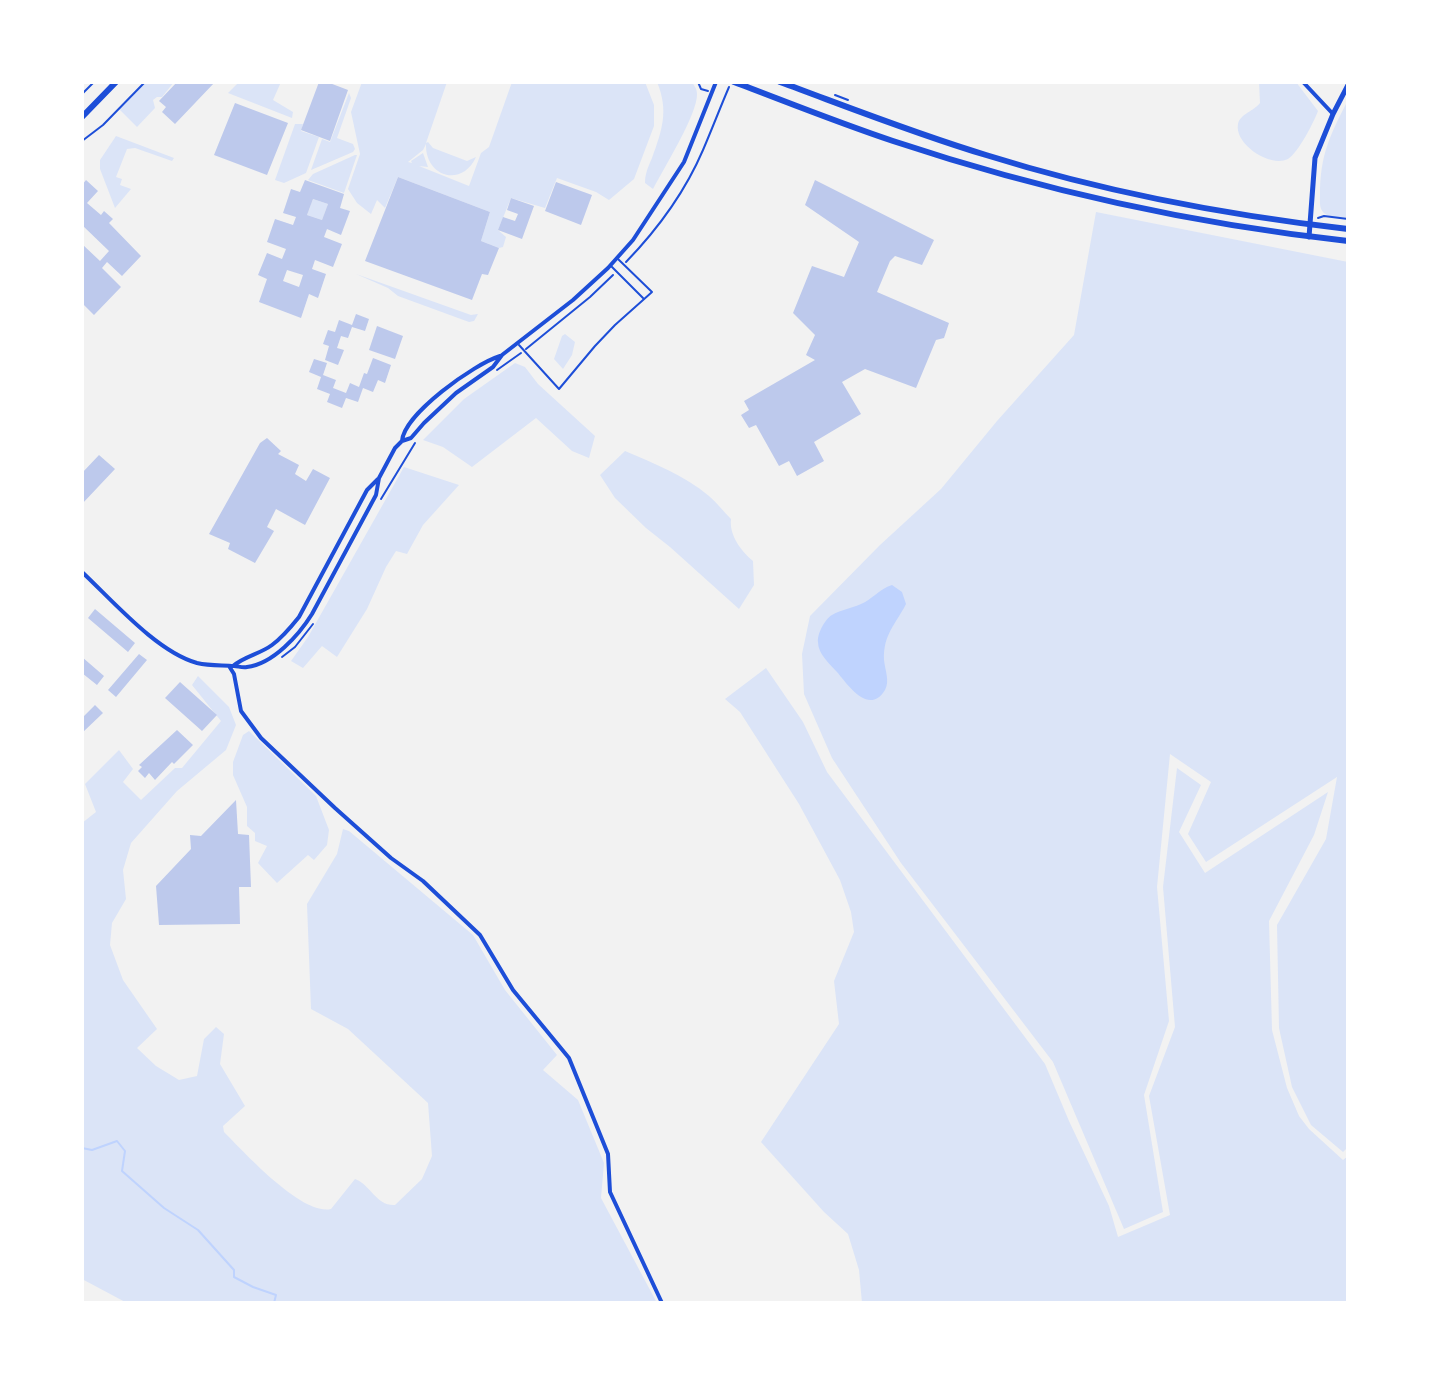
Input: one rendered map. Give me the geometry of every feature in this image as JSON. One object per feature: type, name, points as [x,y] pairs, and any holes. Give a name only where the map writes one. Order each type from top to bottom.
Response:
[{"type":"main road","points":[[82,117],[116,82]]},
{"type":"main road","points":[[734,82],[900,143],[1069,192],[1198,220],[1348,241]]},
{"type":"main road","points":[[780,82],[933,138],[1059,176],[1223,212],[1348,229]]},
{"type":"main road","points":[[1309,237],[1315,158],[1348,85]]},
{"type":"street","points":[[402,441],[402,432],[436,396],[488,360],[518,344],[573,300],[617,258],[641,229],[684,162],[716,82]]},
{"type":"street","points":[[1303,82],[1333,114]]},
{"type":"street","points":[[231,666],[271,646],[286,633],[299,617],[367,490],[379,478],[395,448],[411,438],[456,393],[493,367],[502,355]]},
{"type":"street","points":[[82,572],[141,628],[182,658],[199,663],[247,667],[278,652],[302,631],[376,495],[379,478]]},
{"type":"street","points":[[231,666],[241,711],[260,737],[346,818],[391,858],[423,881],[480,935],[513,990],[569,1058],[608,1154],[610,1192],[662,1303]]},
{"type":"lane","points":[[518,344],[559,389],[615,325],[652,292],[617,258]]},
{"type":"lane","points":[[610,266],[645,299]]},
{"type":"path","points":[[82,94],[94,82]]},
{"type":"path","points":[[82,141],[103,125],[145,82]]},
{"type":"path","points":[[724,96],[727,91]]},
{"type":"path","points":[[826,92],[853,102]]},
{"type":"path","points":[[1310,222],[1324,216],[1348,219]]},
{"type":"path","points":[[498,370],[511,361]]},
{"type":"path","points":[[380,501],[416,441]]},
{"type":"path","points":[[283,657],[309,631],[315,619]]},
{"type":"shaded area","points":[[144,82],[174,82],[162,97],[153,100],[155,108],[137,127],[119,109]]},
{"type":"shaded area","points":[[239,82],[281,82],[273,100],[293,112],[292,118],[228,93]]},
{"type":"shaded area","points":[[362,82],[447,82],[426,143],[467,161],[476,157],[462,173],[445,174],[431,164],[426,144],[408,162],[412,163],[423,153],[428,167],[419,166],[469,186],[481,153],[489,147],[512,82],[645,82],[654,105],[654,126],[634,179],[609,200],[557,178],[545,208],[511,198],[498,230],[506,237],[503,247],[499,248],[481,241],[490,212],[398,177],[385,208],[377,200],[371,214],[357,203],[348,189],[360,154],[351,112]]},
{"type":"shaded area","points":[[657,82],[692,82],[697,94],[686,127],[653,189],[645,183],[663,120],[663,102]]},
{"type":"shaded area","points":[[1259,82],[1296,82],[1318,111],[1301,144],[1288,159],[1281,161],[1263,157],[1247,146],[1238,132],[1241,118],[1260,103]]},
{"type":"shaded area","points":[[349,93],[351,98],[337,138],[353,144],[355,149],[311,170],[322,139],[330,142]]},
{"type":"shaded area","points":[[1348,100],[1348,218],[1332,217],[1321,209],[1320,181],[1331,135]]},
{"type":"shaded area","points":[[295,124],[303,124],[301,131],[319,137],[306,173],[284,183],[275,180]]},
{"type":"shaded area","points":[[116,136],[174,158],[172,161],[135,148],[127,149],[116,177],[122,179],[120,185],[131,189],[115,208],[100,169],[100,160]]},
{"type":"shaded area","points":[[355,155],[344,193],[308,180],[313,174]]},
{"type":"shaded area","points":[[313,199],[328,204],[322,220],[307,215]]},
{"type":"shaded area","points":[[1096,212],[1348,262],[1348,1147],[1343,1152],[1311,1125],[1292,1087],[1279,1028],[1277,925],[1326,839],[1337,777],[1206,862],[1188,834],[1211,782],[1170,754],[1157,887],[1169,1021],[1144,1095],[1163,1212],[1124,1229],[1053,1062],[901,863],[832,758],[804,694],[802,654],[810,616],[941,489],[1074,335]]},
{"type":"shaded area","points":[[356,274],[471,315],[478,314],[474,321],[469,322],[398,296],[388,288]]},
{"type":"shaded area","points":[[565,334],[575,342],[572,355],[563,369],[554,359]]},
{"type":"shaded area","points":[[515,363],[525,367],[538,384],[595,436],[589,458],[572,451],[536,418],[472,467],[443,447],[423,440],[464,399]]},
{"type":"shaded area","points":[[625,451],[690,482],[731,519],[737,542],[753,561],[754,585],[739,609],[615,498],[600,475]]},
{"type":"shaded area","points":[[404,467],[459,485],[423,525],[407,554],[396,551],[367,609],[337,657],[322,646],[303,668],[291,661],[308,637]]},
{"type":"shaded area","points":[[766,668],[803,722],[827,772],[1045,1064],[1109,1206],[1118,1237],[1170,1215],[1149,1096],[1175,1027],[1163,887],[1177,768],[1201,785],[1179,832],[1205,873],[1328,792],[1314,835],[1269,921],[1272,1030],[1287,1088],[1299,1116],[1343,1160],[1348,1156],[1348,1303],[862,1303],[859,1270],[848,1234],[761,1142],[839,1024],[834,981],[854,932],[840,880],[799,804],[740,712],[725,699]]},
{"type":"shaded area","points":[[198,676],[229,707],[236,725],[226,750],[177,791],[131,843],[123,870],[126,899],[112,923],[110,945],[123,980],[157,1029],[137,1048],[156,1066],[179,1080],[197,1076],[204,1039],[216,1027],[224,1034],[220,1064],[245,1106],[223,1126],[224,1132],[274,1181],[305,1203],[319,1209],[331,1209],[355,1179],[378,1199],[395,1205],[422,1179],[432,1156],[428,1103],[348,1029],[311,1009],[307,904],[337,854],[343,829],[349,831],[473,935],[505,990],[557,1055],[543,1070],[578,1100],[604,1163],[601,1198],[657,1303],[127,1303],[82,1279],[82,823],[96,812],[85,784],[119,750],[133,769],[123,782],[141,800],[175,768],[182,768],[221,721],[192,685]]},
{"type":"shaded area","points":[[249,731],[316,796],[329,830],[327,845],[314,860],[308,855],[277,883],[258,863],[267,846],[255,841],[255,833],[247,826],[247,807],[233,775],[233,762],[243,735]]},
{"type":"water","points":[[892,585],[902,592],[906,604],[891,630],[884,651],[885,690],[879,697],[866,699],[853,690],[825,658],[818,639],[824,623],[832,615],[865,602]]},
{"type":"building","points":[[177,82],[215,82],[175,124],[162,112],[166,107],[159,101]]},
{"type":"building","points":[[319,82],[348,90],[330,141],[301,130]]},
{"type":"building","points":[[235,103],[288,123],[267,175],[214,155]]},
{"type":"building","points":[[398,177],[490,212],[481,241],[499,248],[488,275],[482,274],[472,300],[365,261]]},
{"type":"building","points":[[86,180],[98,191],[87,203],[101,215],[104,211],[113,219],[109,223],[141,256],[122,276],[107,262],[102,268],[121,287],[94,315],[82,303],[82,244],[100,261],[109,251],[82,225],[82,185]]},
{"type":"building","points":[[305,180],[344,194],[340,208],[350,211],[341,235],[327,229],[324,237],[342,244],[333,267],[315,260],[312,269],[326,274],[318,298],[309,294],[301,318],[259,302],[267,279],[258,275],[267,253],[282,259],[286,249],[267,242],[275,219],[293,225],[296,217],[283,213],[291,189],[300,192]],"holes":[[[313,199],[328,204],[322,220],[307,215]],[[287,270],[303,275],[299,287],[283,281]]]},
{"type":"building","points":[[815,180],[934,240],[922,265],[895,256],[877,292],[949,323],[944,338],[936,340],[916,388],[865,369],[842,382],[861,414],[814,442],[824,461],[797,476],[789,461],[779,466],[756,425],[749,428],[741,415],[749,410],[744,401],[815,360],[806,355],[815,335],[793,313],[812,266],[844,277],[859,242],[805,205]]},
{"type":"building","points":[[556,182],[592,195],[581,225],[545,211]]},
{"type":"building","points":[[511,198],[534,206],[522,239],[498,230],[503,217],[515,221],[518,214],[507,210]]},
{"type":"building","points":[[356,314],[369,319],[365,331],[352,327],[348,338],[341,336],[337,348],[344,350],[338,365],[325,360],[329,346],[323,344],[328,330],[335,332],[339,320],[352,325]]},
{"type":"building","points":[[377,326],[403,336],[395,359],[369,350]]},
{"type":"building","points":[[373,358],[391,365],[385,383],[378,380],[373,392],[363,388],[358,402],[346,398],[342,408],[327,402],[330,394],[317,389],[321,377],[309,372],[314,359],[327,363],[323,375],[336,380],[333,388],[346,393],[350,383],[359,387]]},
{"type":"building","points":[[267,438],[281,451],[278,454],[299,465],[295,474],[306,481],[313,469],[330,478],[305,525],[276,509],[267,527],[274,531],[255,563],[228,549],[230,543],[209,534],[260,443]]},
{"type":"building","points":[[99,455],[115,469],[82,504],[82,473]]},
{"type":"building","points":[[95,609],[135,643],[128,652],[88,618]]},
{"type":"building","points":[[139,654],[147,660],[116,697],[108,690]]},
{"type":"building","points":[[82,657],[104,676],[97,685],[82,673]]},
{"type":"building","points":[[180,682],[217,715],[202,731],[165,698]]},
{"type":"building","points":[[95,705],[103,713],[82,733],[82,718]]},
{"type":"building","points":[[177,730],[193,745],[155,780],[149,773],[145,778],[138,771],[142,767],[139,765]]},
{"type":"building","points":[[236,800],[238,834],[249,835],[251,887],[239,887],[240,924],[159,925],[156,886],[191,849],[190,835],[201,836]]},
{"type":"waterway","points":[[82,1148],[92,1150],[117,1141],[125,1151],[122,1171],[164,1208],[198,1230],[234,1270],[234,1277],[276,1295],[274,1303]]}]
